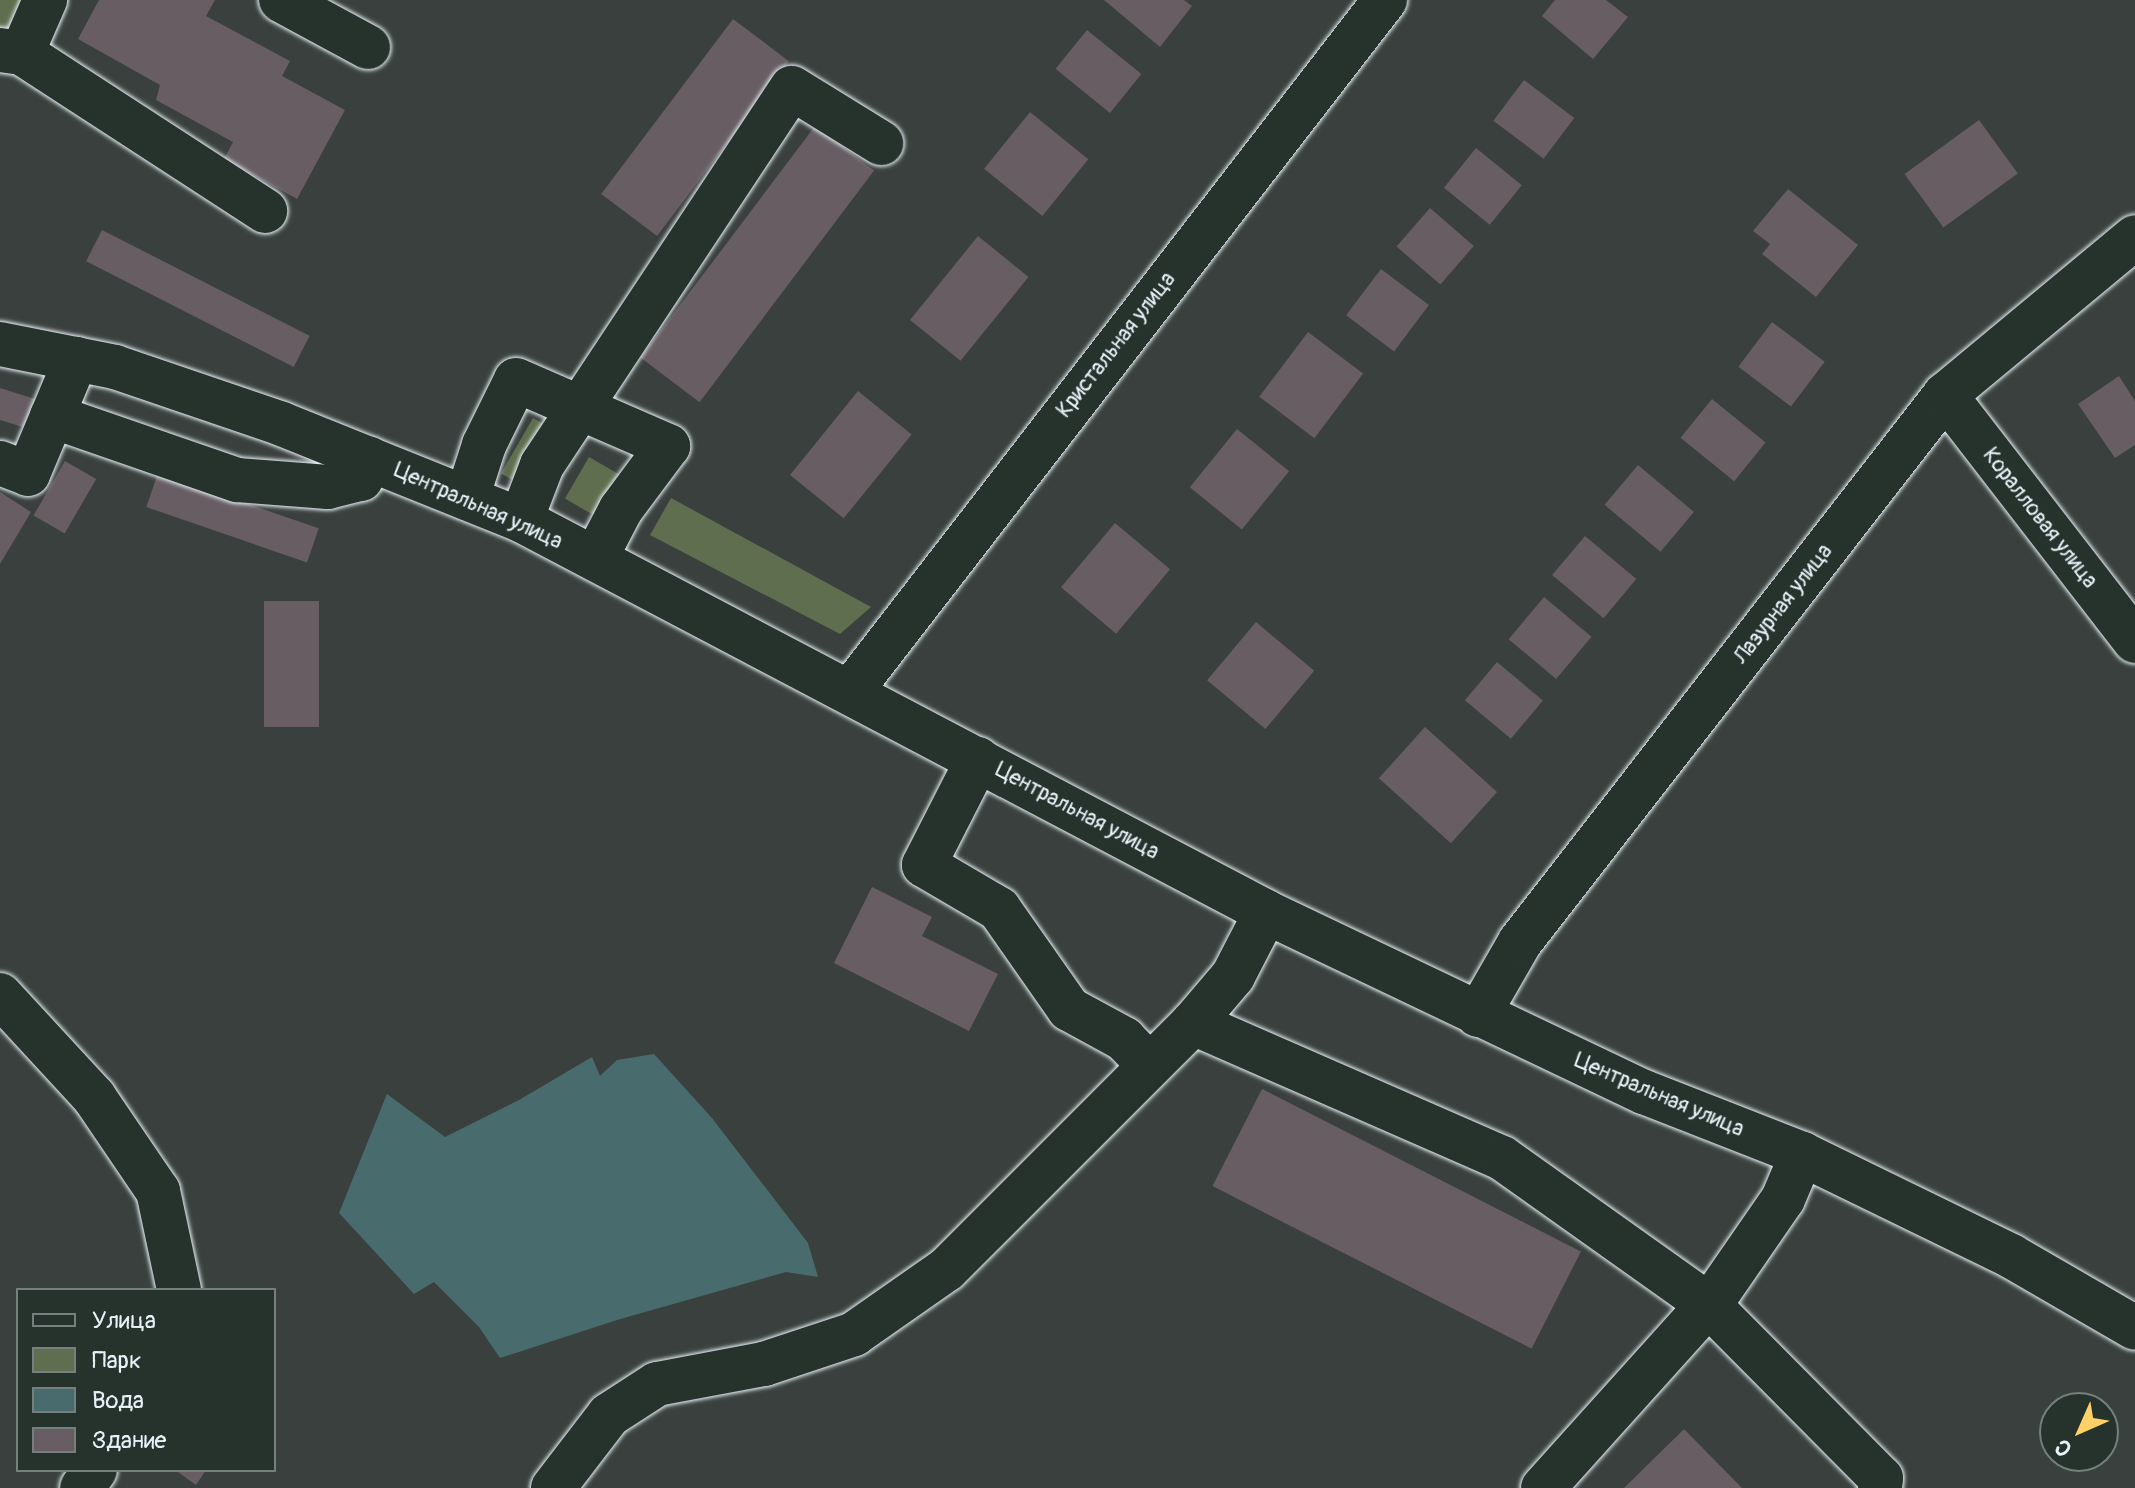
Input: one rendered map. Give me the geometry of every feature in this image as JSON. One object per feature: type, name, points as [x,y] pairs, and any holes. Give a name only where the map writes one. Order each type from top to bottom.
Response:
[{"type":"street","points":[[45,0],[11,52],[265,211]]},
{"type":"street","points":[[281,0],[368,47]]},
{"type":"street","name":"Кристальная улица","points":[[850,692],[1385,0]]},
{"type":"street","points":[[521,520],[542,465],[792,88],[881,143]]},
{"type":"street","name":"Лазурная улица","points":[[1478,1015],[1520,942],[1945,395],[2135,237]]},
{"type":"street","name":"Центральная улица","points":[[0,344],[125,370],[369,459],[521,520],[1266,912],[1644,1092],[1802,1154],[2011,1256],[2135,1328]]},
{"type":"street","points":[[0,463],[28,474],[76,359]]},
{"type":"street","points":[[467,498],[484,445],[516,380],[668,446],[621,509],[595,559]]},
{"type":"street","name":"Коралловая улица","points":[[1945,395],[2135,641]]},
{"type":"street","points":[[52,416],[237,480],[328,487],[361,479],[369,459]]},
{"type":"street","points":[[978,759],[924,865],[999,909],[1069,1009],[1124,1039],[1150,1066]]},
{"type":"street","points":[[553,1488],[609,1415],[657,1384],[764,1364],[854,1334],[947,1269],[1193,1023],[1233,976],[1266,912]]},
{"type":"street","points":[[0,995],[94,1097],[158,1191],[179,1288]]},
{"type":"street","points":[[1193,1023],[1502,1158],[1709,1305],[1881,1478],[1880,1488]]},
{"type":"street","points":[[1543,1488],[1709,1305],[1783,1199],[1802,1154]]},
{"type":"green space","points":[[0,0],[33,0],[16,41],[0,37]]},
{"type":"green space","points":[[533,418],[554,430],[522,485],[501,473]]},
{"type":"green space","points":[[589,457],[627,479],[603,521],[565,499]]},
{"type":"green space","points":[[671,498],[871,607],[840,634],[650,535]]},
{"type":"water","points":[[654,1054],[712,1118],[808,1243],[818,1277],[786,1272],[617,1320],[500,1358],[479,1327],[434,1282],[414,1294],[339,1213],[387,1094],[445,1137],[519,1100],[592,1057],[600,1076],[617,1060]]},
{"type":"building","points":[[99,0],[215,0],[206,16],[290,61],[282,76],[345,110],[297,199],[224,159],[233,142],[156,100],[160,85],[78,39]]},
{"type":"building","points":[[1104,0],[1184,0],[1192,6],[1160,47]]},
{"type":"building","points":[[1555,0],[1606,0],[1628,17],[1593,59],[1542,16]]},
{"type":"building","points":[[733,19],[789,61],[657,236],[601,194]]},
{"type":"building","points":[[1087,30],[1141,74],[1110,113],[1056,69]]},
{"type":"building","points":[[1524,80],[1574,118],[1544,159],[1493,121]]},
{"type":"building","points":[[1030,112],[1088,159],[1042,216],[984,169]]},
{"type":"building","points":[[1979,120],[2018,173],[1943,227],[1905,174]]},
{"type":"building","points":[[815,126],[874,171],[700,402],[640,358]]},
{"type":"building","points":[[1476,148],[1522,185],[1490,225],[1444,188]]},
{"type":"building","points":[[1788,189],[1858,245],[1816,297],[1762,254],[1770,244],[1753,231]]},
{"type":"building","points":[[1430,208],[1474,246],[1440,285],[1397,246]]},
{"type":"building","points":[[102,230],[310,336],[294,367],[86,261]]},
{"type":"building","points":[[978,236],[1029,277],[961,361],[910,320]]},
{"type":"building","points":[[1381,269],[1429,305],[1394,351],[1346,315]]},
{"type":"building","points":[[1772,322],[1825,362],[1791,406],[1738,367]]},
{"type":"building","points":[[1308,332],[1363,374],[1314,438],[1259,397]]},
{"type":"building","points":[[2119,376],[2135,401],[2135,445],[2115,458],[2078,404]]},
{"type":"building","points":[[0,388],[35,399],[26,428],[0,420]]},
{"type":"building","points":[[858,391],[912,434],[844,518],[790,475]]},
{"type":"building","points":[[1712,399],[1766,442],[1734,481],[1681,438]]},
{"type":"building","points":[[1237,429],[1289,471],[1242,529],[1190,487]]},
{"type":"building","points":[[65,461],[96,479],[65,534],[34,516]]},
{"type":"building","points":[[1638,465],[1694,512],[1660,552],[1605,505]]},
{"type":"building","points":[[158,473],[319,528],[307,562],[146,507]]},
{"type":"building","points":[[0,492],[31,512],[0,564]]},
{"type":"building","points":[[1115,523],[1170,569],[1116,634],[1061,587]]},
{"type":"building","points":[[1585,536],[1636,579],[1604,618],[1552,575]]},
{"type":"building","points":[[1544,597],[1591,637],[1556,679],[1509,639]]},
{"type":"building","points":[[264,601],[319,601],[319,727],[264,727]]},
{"type":"building","points":[[1256,622],[1314,671],[1265,729],[1207,680]]},
{"type":"building","points":[[1497,662],[1543,701],[1511,739],[1465,700]]},
{"type":"building","points":[[1425,727],[1497,792],[1451,843],[1379,778]]},
{"type":"building","points":[[872,887],[932,917],[922,936],[998,974],[969,1031],[834,963]]},
{"type":"building","points":[[1262,1089],[1581,1252],[1531,1349],[1213,1186]]},
{"type":"building","points":[[1684,1429],[1742,1488],[1624,1488]]},
{"type":"building","points":[[178,1472],[205,1472],[196,1485]]}]
